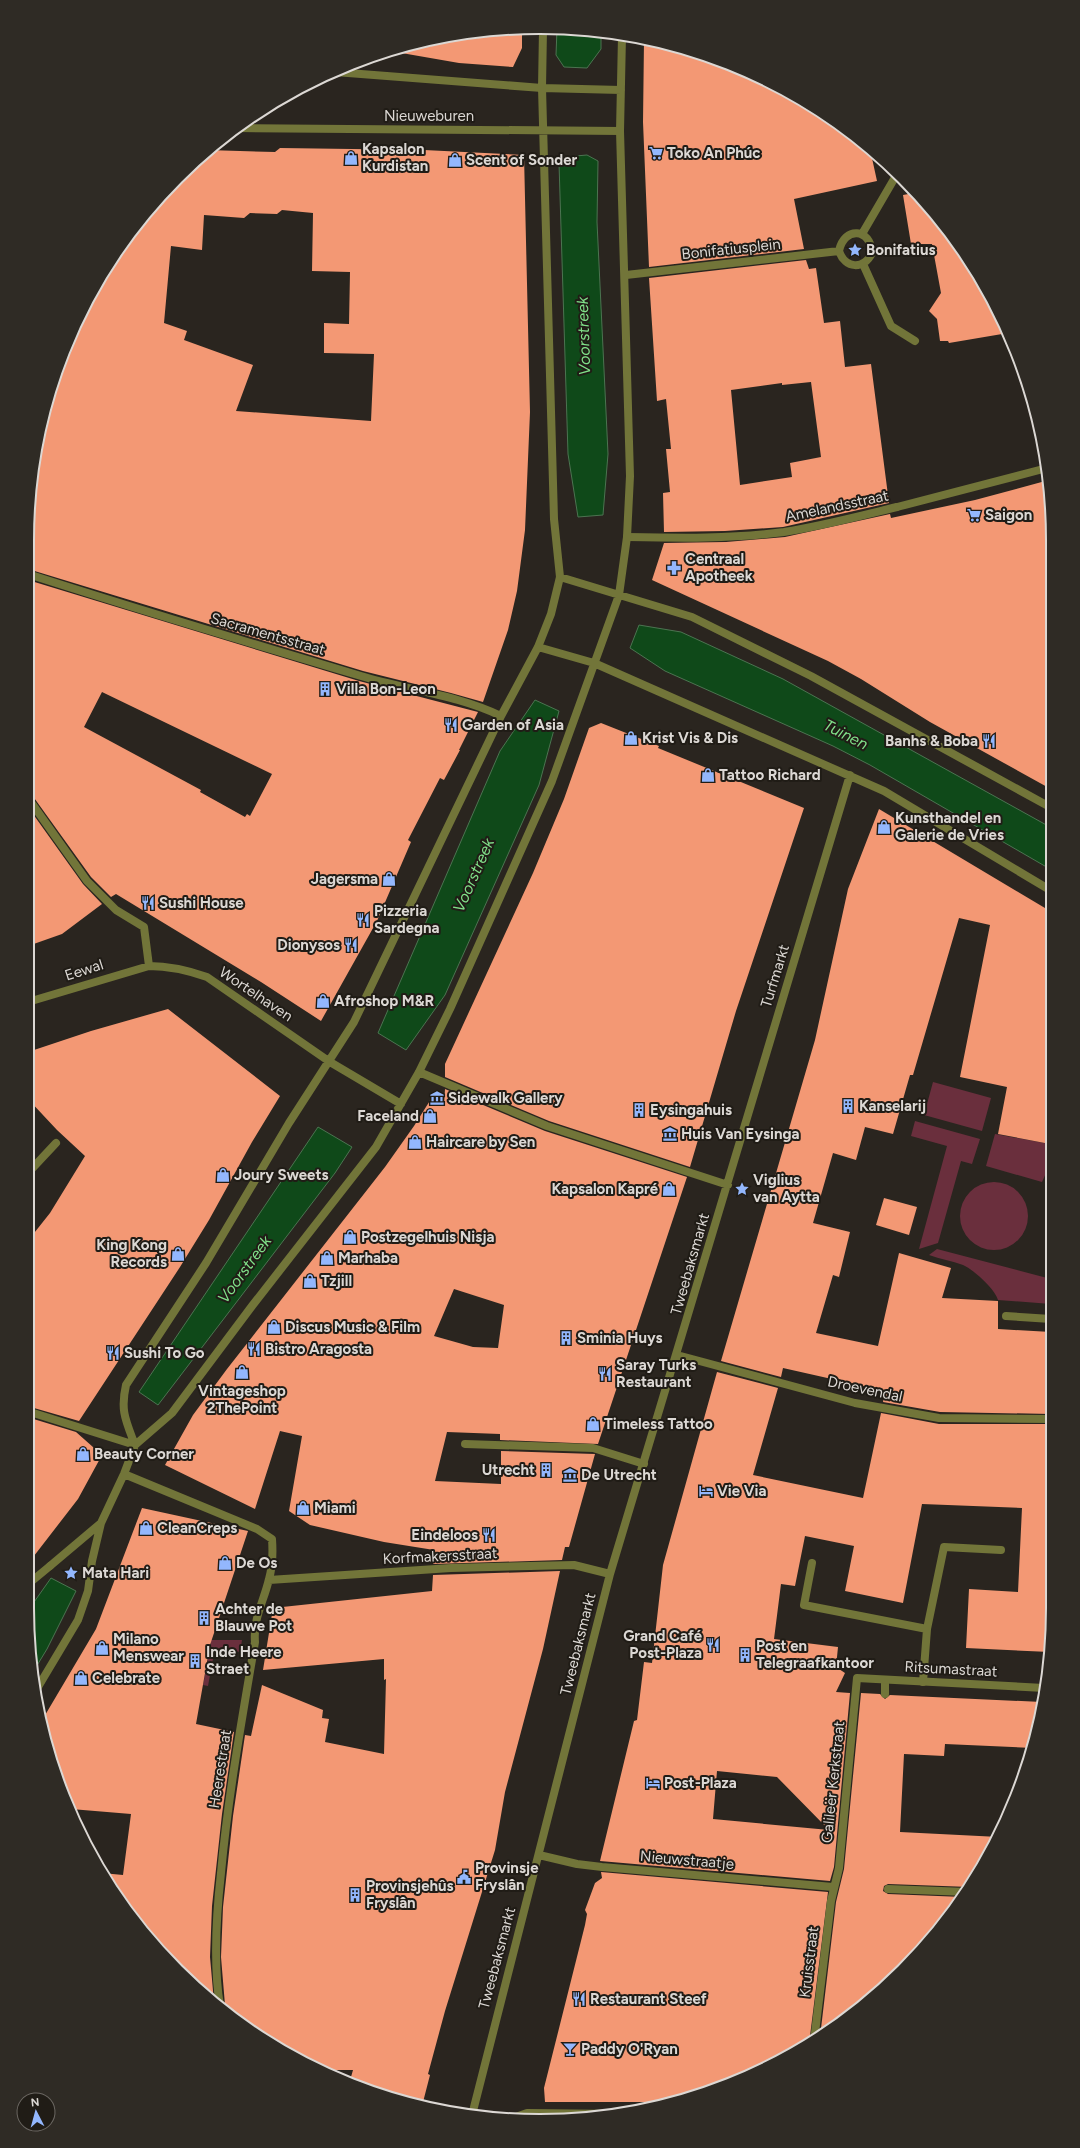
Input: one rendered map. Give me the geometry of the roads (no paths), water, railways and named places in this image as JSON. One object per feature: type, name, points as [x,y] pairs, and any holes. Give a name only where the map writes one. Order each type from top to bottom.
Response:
[{"type":"street","points":[[135,1445],[123,1410],[122,1402],[126,1385],[206,1263],[289,1123],[330,1062],[354,1022],[501,716],[538,647],[551,614],[560,577],[554,519],[542,88],[543,34]]},
{"type":"street","points":[[40,1684],[78,1620],[88,1591],[92,1561],[101,1523],[124,1474],[135,1445],[172,1413],[252,1306],[376,1147],[419,1072],[450,1009],[552,781],[619,595],[627,537],[630,476],[626,275],[620,131],[622,41]]},
{"type":"street","points":[[346,73],[542,88],[621,90]]},
{"type":"street","name":"Nieuweburen","points":[[247,128],[620,131]]},
{"type":"street","points":[[862,234],[894,179]]},
{"type":"street","points":[[854,233],[862,234],[868,238],[872,245],[872,253],[863,264],[855,266],[847,264],[841,258],[839,251],[841,242],[846,236],[854,233]]},
{"type":"street","name":"Bonifatiusplein","points":[[626,275],[839,251]]},
{"type":"street","points":[[863,264],[891,326],[916,341]]},
{"type":"street","name":"Amelandsstraat","points":[[627,537],[708,539],[786,532],[897,507],[1041,470]]},
{"type":"street","name":"Sacramentsstraat","points":[[34,576],[153,615],[393,686],[481,706],[501,716]]},
{"type":"street","points":[[560,577],[692,617],[804,672],[1046,805]]},
{"type":"street","points":[[538,647],[594,663],[850,775],[884,792],[1046,888]]},
{"type":"street","name":"Turfmarkt","points":[[728,1185],[850,775]]},
{"type":"street","points":[[34,806],[87,881],[116,910],[144,927],[149,966]]},
{"type":"street","name":"Wortelhaven","points":[[149,966],[181,969],[207,977],[330,1062],[401,1104]]},
{"type":"street","name":"Eewal","points":[[34,1000],[149,966]]},
{"type":"street","points":[[419,1072],[547,1126],[728,1185]]},
{"type":"street","points":[[34,1167],[56,1143]]},
{"type":"street","name":"Tweebaksmarkt","points":[[473,2110],[610,1574],[728,1185]]},
{"type":"street","points":[[1006,1316],[1046,1319]]},
{"type":"street","name":"Droevendal","points":[[677,1355],[862,1405],[939,1418],[1046,1419]]},
{"type":"street","points":[[34,1413],[135,1445]]},
{"type":"street","points":[[465,1444],[593,1448],[644,1464]]},
{"type":"street","name":"Heerestraat","points":[[124,1474],[257,1529],[272,1539],[273,1558],[269,1580],[260,1602],[254,1633],[255,1642],[225,1827],[217,1915],[217,1985],[219,1998]]},
{"type":"street","points":[[34,1579],[101,1523]]},
{"type":"street","points":[[924,1682],[927,1629],[944,1547],[1001,1550]]},
{"type":"street","points":[[812,1563],[804,1605],[927,1629]]},
{"type":"street","name":"Korfmakersstraat","points":[[269,1580],[451,1568],[574,1565],[610,1574]]},
{"type":"street","name":"Ritsumastraat","points":[[857,1678],[1039,1688]]},
{"type":"street","name":"Galileër Kerkstraat","points":[[834,1888],[839,1868],[857,1678]]},
{"type":"street","points":[[884,1694],[886,1680]]},
{"type":"street","name":"Nieuwstraatje","points":[[539,1855],[577,1864],[602,1867],[834,1888]]},
{"type":"street","name":"Kruisstraat","points":[[815,2033],[834,1888]]},
{"type":"street","points":[[888,1888],[959,1892]]},
{"type":"street","points":[[525,2114],[561,2113]]},
{"type":"water","points":[[557,35],[601,38],[601,49],[587,68],[564,67],[556,55]]},
{"type":"water","name":"Voorstreek","points":[[587,155],[598,161],[597,222],[608,454],[603,515],[578,517],[568,454],[559,163],[564,157]]},
{"type":"water","name":"Tuinen","points":[[639,625],[681,632],[783,679],[1046,825],[1046,867],[870,765],[833,746],[665,671],[630,648]]},
{"type":"water","name":"Voorstreek","points":[[535,700],[559,711],[539,785],[445,995],[406,1050],[378,1033],[500,751]]},
{"type":"water","name":"Voorstreek","points":[[318,1127],[352,1147],[335,1173],[158,1405],[139,1392]]},
{"type":"water","points":[[51,1578],[76,1591],[47,1649],[37,1665],[35,1641],[34,1602]]},
{"type":"place","name":"Toko An Phúc","points":[[656,153]]},
{"type":"place","name":"Kapsalon Kurdistan","points":[[351,158]]},
{"type":"place","name":"Scent of Sonder","points":[[455,160]]},
{"type":"place","name":"Bonifatius","points":[[855,250]]},
{"type":"place","name":"Saigon","points":[[974,515]]},
{"type":"place","name":"Centraal Apotheek","points":[[674,568]]},
{"type":"place","name":"Villa Bon-Leon","points":[[325,689]]},
{"type":"place","name":"Garden of Asia","points":[[451,725]]},
{"type":"place","name":"Krist Vis & Dis","points":[[631,738]]},
{"type":"place","name":"Banhs & Boba","points":[[989,741]]},
{"type":"place","name":"Tattoo Richard","points":[[708,775]]},
{"type":"place","name":"Kunsthandel en Galerie de Vries","points":[[884,827]]},
{"type":"place","name":"Jagersma","points":[[389,879]]},
{"type":"place","name":"Sushi House","points":[[148,903]]},
{"type":"place","name":"Pizzeria Sardegna","points":[[363,920]]},
{"type":"place","name":"Dionysos","points":[[351,945]]},
{"type":"place","name":"Afroshop M&R","points":[[323,1001]]},
{"type":"place","name":"Sidewalk Gallery","points":[[437,1098]]},
{"type":"place","name":"Kanselarij","points":[[848,1106]]},
{"type":"place","name":"Eysingahuis","points":[[639,1110]]},
{"type":"place","name":"Faceland","points":[[430,1116]]},
{"type":"place","name":"Huis Van Eysinga","points":[[670,1134]]},
{"type":"place","name":"Haircare by Sen","points":[[415,1142]]},
{"type":"place","name":"Joury Sweets","points":[[223,1175]]},
{"type":"place","name":"Kapsalon Kapré","points":[[669,1189]]},
{"type":"place","name":"Viglius van Aytta","points":[[742,1189]]},
{"type":"place","name":"Postzegelhuis Nisja","points":[[350,1237]]},
{"type":"place","name":"King Kong Records","points":[[178,1254]]},
{"type":"place","name":"Marhaba","points":[[327,1258]]},
{"type":"place","name":"Tzjill","points":[[310,1281]]},
{"type":"place","name":"Discus Music & Film","points":[[274,1327]]},
{"type":"place","name":"Sminia Huys","points":[[566,1338]]},
{"type":"place","name":"Bistro Aragosta","points":[[254,1349]]},
{"type":"place","name":"Sushi To Go","points":[[113,1353]]},
{"type":"place","name":"Vintageshop 2ThePoint","points":[[242,1372]]},
{"type":"place","name":"Saray Turks Restaurant","points":[[605,1374]]},
{"type":"place","name":"Timeless Tattoo","points":[[593,1424]]},
{"type":"place","name":"Beauty Corner","points":[[83,1454]]},
{"type":"place","name":"Utrecht","points":[[546,1470]]},
{"type":"place","name":"De Utrecht","points":[[570,1475]]},
{"type":"place","name":"Vie Via","points":[[706,1491]]},
{"type":"place","name":"Miami","points":[[303,1508]]},
{"type":"place","name":"CleanCreps","points":[[146,1528]]},
{"type":"place","name":"Eindeloos","points":[[489,1535]]},
{"type":"place","name":"De Os","points":[[225,1563]]},
{"type":"place","name":"Mata Hari","points":[[71,1573]]},
{"type":"place","name":"Achter de Blauwe Pot","points":[[204,1618]]},
{"type":"place","name":"Grand Café Post-Plaza","points":[[713,1645]]},
{"type":"place","name":"Milano Menswear","points":[[102,1648]]},
{"type":"place","name":"Post en Telegraafkantoor","points":[[745,1655]]},
{"type":"place","name":"Inde Heere Straet","points":[[195,1661]]},
{"type":"place","name":"Celebrate","points":[[81,1678]]},
{"type":"place","name":"Post-Plaza","points":[[653,1783]]},
{"type":"place","name":"Provinsje Fryslân","points":[[464,1877]]},
{"type":"place","name":"Provinsjehûs Fryslân","points":[[355,1895]]},
{"type":"place","name":"Restaurant Steef","points":[[579,1999]]},
{"type":"place","name":"Paddy O'Ryan","points":[[570,2049]]}]
